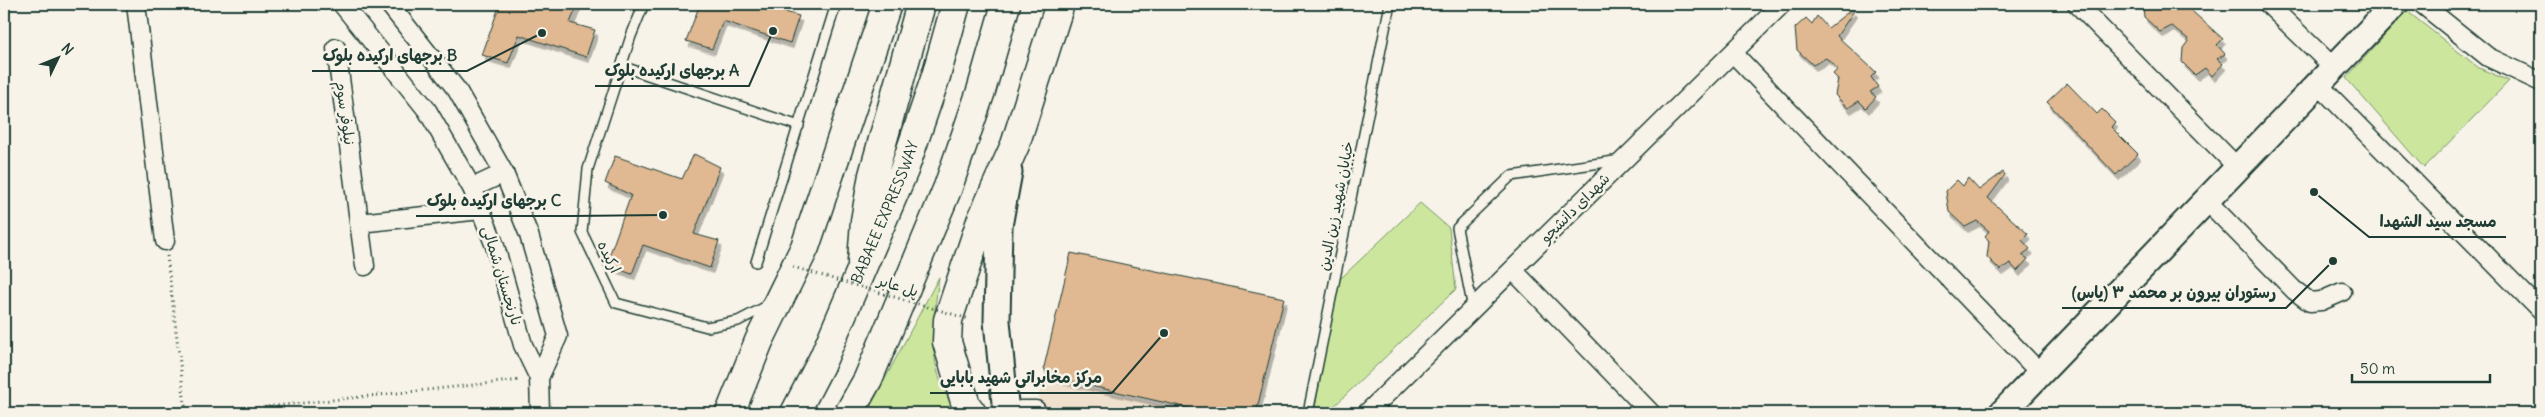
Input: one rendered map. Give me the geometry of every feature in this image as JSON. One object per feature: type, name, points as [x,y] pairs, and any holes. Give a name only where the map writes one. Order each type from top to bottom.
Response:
[{"type":"main road","points":[[730,413],[776,302],[805,247],[887,4]]},
{"type":"main road","points":[[862,264],[873,175],[921,4]]},
{"type":"main road","name":"BABAEE EXPRESSWAY","points":[[795,413],[822,359],[904,170],[936,76],[956,4]]},
{"type":"main road","points":[[849,413],[868,378],[948,187],[981,91],[1006,4]]},
{"type":"main road","points":[[972,413],[966,405],[946,342],[948,320],[981,221],[1015,145],[1060,4]]},
{"type":"main road","points":[[2002,413],[2395,4]]},
{"type":"main road","points":[[1006,413],[997,321],[999,226],[1015,145]]},
{"type":"street","points":[[136,4],[165,241]]},
{"type":"street","name":"نارنجستان شمالی","points":[[342,4],[427,110],[472,188],[495,246],[524,345],[539,378],[540,413]]},
{"type":"street","name":"نارنجستان شمالی","points":[[389,4],[457,90],[504,173],[529,235],[558,336],[539,378]]},
{"type":"street","name":"شهدای دانشجو","points":[[1367,413],[1782,4]]},
{"type":"street","points":[[2077,4],[2238,168]]},
{"type":"street","points":[[2268,4],[2326,76],[2541,310]]},
{"type":"street","points":[[2422,4],[2488,57],[2541,82]]},
{"type":"street","name":"نیلوفر سوم","points":[[336,48],[365,266]]},
{"type":"street","points":[[1732,53],[2040,374]]},
{"type":"street","points":[[472,188],[504,173]]},
{"type":"street","points":[[2206,200],[2294,290],[2310,302],[2321,301],[2342,292]]},
{"type":"street","points":[[360,223],[481,210]]},
{"type":"street","points":[[1513,270],[1651,413]]},
{"type":"street","points":[[1017,413],[1020,410],[1036,410]]},
{"type":"lane","name":"ارکیده","points":[[644,4],[621,66],[588,170],[582,232],[616,303],[707,327],[738,320],[776,302]]},
{"type":"lane","points":[[756,262],[836,4]]},
{"type":"lane","name":"خیابان شهید زین الدین","points":[[1308,413],[1390,4]]},
{"type":"lane","points":[[621,66],[799,126]]},
{"type":"lane","points":[[1473,309],[1457,228],[1510,176],[1624,160]]},
{"type":"path","points":[[165,241],[186,413]]},
{"type":"path","name":"پل عابر","points":[[792,267],[969,319]]},
{"type":"path","points":[[208,413],[539,378]]},
{"type":"shaded area","points":[[1043,378],[1197,413],[1035,413]]},
{"type":"green space","points":[[2407,11],[2479,68],[2509,81],[2424,168],[2346,78]]},
{"type":"green space","points":[[1420,203],[1449,228],[1456,289],[1327,413],[1314,413],[1338,281]]},
{"type":"green space","points":[[939,277],[933,331],[936,364],[940,380],[957,413],[867,413]]},
{"type":"building","points":[[500,4],[578,4],[570,23],[595,30],[586,57],[519,35],[508,63],[482,55]]},
{"type":"building","points":[[700,4],[777,4],[775,9],[799,16],[790,43],[723,21],[712,49],[686,41]]},
{"type":"building","points":[[2149,4],[2184,4],[2223,39],[2217,45],[2225,54],[2217,59],[2223,64],[2212,76],[2205,68],[2195,75],[2182,62],[2183,48],[2189,40],[2172,26],[2160,32],[2144,17],[2143,7]]},
{"type":"building","points":[[1852,9],[1854,11],[1837,36],[1876,72],[1871,77],[1878,87],[1870,92],[1876,97],[1866,108],[1859,101],[1848,108],[1835,95],[1838,79],[1833,74],[1838,69],[1826,58],[1813,65],[1797,50],[1795,28],[1806,18],[1812,24],[1817,16],[1828,28]]},
{"type":"building","points":[[2067,83],[2097,114],[2102,109],[2115,122],[2111,127],[2138,154],[2116,175],[2047,102]]},
{"type":"building","points":[[694,154],[720,167],[694,234],[719,241],[710,268],[643,245],[632,274],[606,265],[631,195],[605,183],[615,156],[682,179]]},
{"type":"building","points":[[2003,172],[2005,175],[1988,198],[2028,234],[2022,240],[2030,249],[2022,255],[2028,259],[2017,271],[2010,263],[2000,270],[1987,257],[1989,241],[1985,236],[1989,231],[1977,221],[1965,227],[1949,212],[1946,191],[1957,180],[1963,186],[1968,178],[1979,190]]},
{"type":"building","points":[[1071,253],[1284,298],[1256,413],[1211,413],[1047,376],[1044,367]]},
{"type":"place","name":"برجهای ارکیده بلوک A","points":[[773,31]]},
{"type":"place","name":"برجهای ارکیده بلوک B","points":[[542,33]]},
{"type":"place","name":"مسجد سید الشهدا","points":[[2314,192]]},
{"type":"place","name":"برجهای ارکیده بلوک C","points":[[663,215]]},
{"type":"place","name":"رستوران بیرون بر محمد ۳ (یاس)","points":[[2333,261]]},
{"type":"place","name":"مرکز مخابراتی شهید بابایی","points":[[1164,333]]}]
